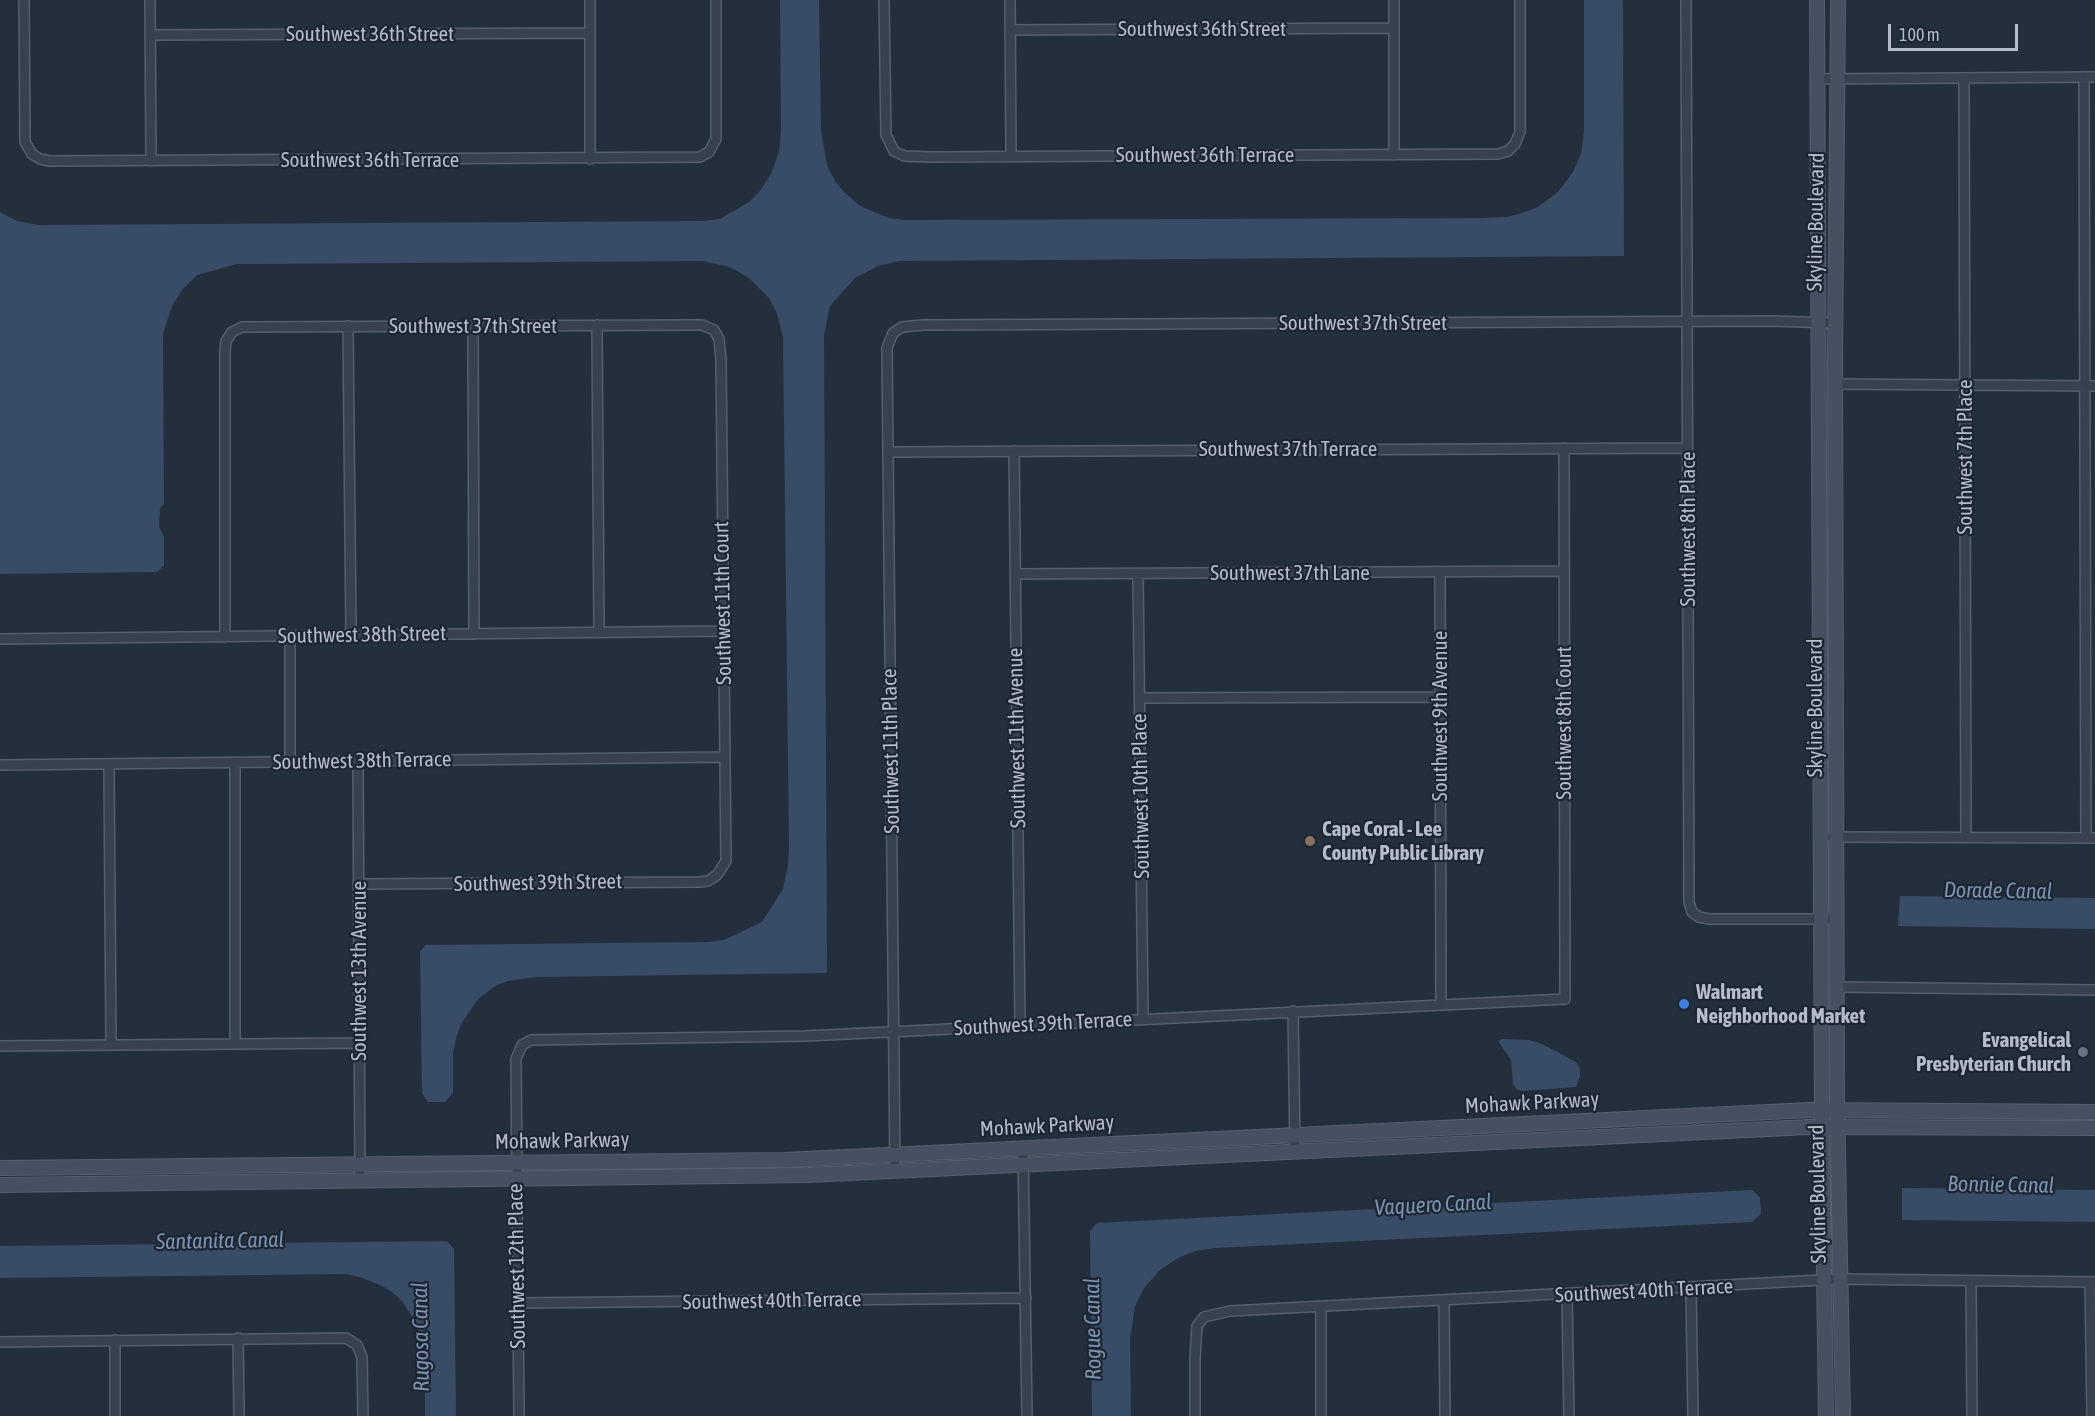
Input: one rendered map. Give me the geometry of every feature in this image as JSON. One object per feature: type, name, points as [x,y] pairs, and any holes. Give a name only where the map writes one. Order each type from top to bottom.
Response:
[{"type":"street","name":"Southwest 36th Terrace","points":[[24,0],[25,142],[32,154],[50,161],[700,157],[709,152],[716,139],[716,0]]},
{"type":"street","points":[[150,0],[151,161]]},
{"type":"street","points":[[590,0],[590,159]]},
{"type":"street","name":"Southwest 36th Terrace","points":[[884,0],[886,135],[894,151],[904,156],[1498,154],[1508,151],[1515,144],[1520,132],[1520,0]]},
{"type":"street","points":[[1010,0],[1011,156]]},
{"type":"street","points":[[1394,0],[1394,155]]},
{"type":"street","name":"Southwest 8th Place","points":[[1686,0],[1689,902],[1692,912],[1699,917],[1709,919],[1837,919]]},
{"type":"street","name":"Skyline Boulevard","points":[[1817,0],[1822,1126],[1826,1416]]},
{"type":"street","name":"Skyline Boulevard","points":[[1838,0],[1835,323],[1837,987],[1843,1416]]},
{"type":"street","name":"Southwest 36th Street","points":[[1010,30],[1394,28]]},
{"type":"street","name":"Southwest 36th Street","points":[[150,35],[590,33]]},
{"type":"street","points":[[1821,837],[2091,838],[2090,386],[2084,77]]},
{"type":"street","points":[[1818,79],[2095,77]]},
{"type":"street","name":"Southwest 7th Place","points":[[1964,78],[1966,837]]},
{"type":"street","name":"Southwest 37th Street","points":[[893,333],[902,327],[922,325],[1687,321],[1835,323]]},
{"type":"street","points":[[597,325],[598,632]]},
{"type":"street","name":"Southwest 37th Street","points":[[225,637],[225,351],[226,341],[232,332],[242,327],[348,326],[702,325],[714,330]]},
{"type":"street","points":[[348,326],[351,635]]},
{"type":"street","points":[[473,326],[474,634]]},
{"type":"street","name":"Southwest 11th Court","points":[[714,330],[719,339],[721,359],[726,861],[717,875]]},
{"type":"street","name":"Southwest 11th Place","points":[[893,333],[887,348],[895,1170]]},
{"type":"street","points":[[1835,384],[2090,386]]},
{"type":"street","name":"Southwest 8th Court","points":[[1564,448],[1565,999]]},
{"type":"street","name":"Southwest 37th Terrace","points":[[888,452],[1688,448]]},
{"type":"street","name":"Southwest 11th Avenue","points":[[1014,451],[1020,1025]]},
{"type":"street","name":"Southwest 37th Lane","points":[[1015,574],[1564,571]]},
{"type":"street","name":"Southwest 9th Avenue","points":[[1440,572],[1441,1004]]},
{"type":"street","name":"Southwest 10th Place","points":[[1138,574],[1143,1018]]},
{"type":"street","name":"Southwest 38th Street","points":[[0,639],[723,631]]},
{"type":"street","points":[[290,636],[290,762]]},
{"type":"street","points":[[1140,698],[1439,697]]},
{"type":"street","name":"Southwest 38th Terrace","points":[[0,765],[725,757]]},
{"type":"street","name":"Southwest 13th Avenue","points":[[358,761],[360,1180]]},
{"type":"street","points":[[235,763],[235,1043]]},
{"type":"street","points":[[109,764],[111,1044]]},
{"type":"street","name":"Southwest 39th Street","points":[[358,884],[699,882],[717,875]]},
{"type":"street","points":[[1837,987],[2095,990]]},
{"type":"street","name":"Southwest 39th Terrace","points":[[522,1045],[531,1040],[806,1036],[1565,999]]},
{"type":"street","points":[[1293,1011],[1295,1151]]},
{"type":"street","points":[[0,1046],[359,1042]]},
{"type":"street","name":"Southwest 12th Place","points":[[519,1416],[516,1059],[522,1045]]},
{"type":"street","name":"Mohawk Parkway","points":[[0,1168],[785,1160],[1822,1110],[2095,1112]]},
{"type":"street","name":"Mohawk Parkway","points":[[0,1185],[777,1175],[1822,1126],[2095,1128]]},
{"type":"street","points":[[1023,1148],[1027,1416]]},
{"type":"street","name":"Southwest 40th Terrace","points":[[1196,1416],[1197,1326],[1204,1317],[1230,1311],[1841,1279],[2093,1282]]},
{"type":"street","points":[[1971,1281],[1972,1416]]},
{"type":"street","points":[[2092,1416],[2093,1282]]},
{"type":"street","points":[[1691,1288],[1693,1416]]},
{"type":"street","points":[[1567,1294],[1569,1416]]},
{"type":"street","name":"Southwest 40th Terrace","points":[[518,1303],[1026,1298]]},
{"type":"street","points":[[1444,1300],[1445,1416]]},
{"type":"street","points":[[1321,1307],[1321,1416]]},
{"type":"street","points":[[238,1338],[239,1416]]},
{"type":"street","points":[[0,1341],[238,1338],[341,1338],[351,1340],[357,1345],[363,1362],[363,1416]]},
{"type":"street","points":[[115,1340],[115,1416]]},
{"type":"water","points":[[780,0],[819,0],[821,131],[827,165],[835,181],[860,206],[889,218],[905,220],[1482,218],[1519,214],[1538,207],[1558,192],[1573,172],[1581,154],[1584,132],[1584,0],[1623,0],[1624,256],[899,261],[878,266],[855,278],[830,306],[824,335],[827,973],[536,977],[508,981],[497,985],[478,999],[461,1024],[453,1053],[453,1093],[445,1102],[428,1102],[422,1093],[420,952],[425,945],[724,940],[762,922],[783,889],[789,847],[783,337],[777,313],[769,298],[749,278],[730,267],[703,261],[237,264],[197,275],[182,290],[172,306],[163,334],[164,504],[160,508],[159,527],[164,537],[164,565],[157,572],[0,574],[0,212],[17,221],[38,225],[702,221],[720,219],[749,202],[760,191],[771,174],[779,152],[781,129]]},
{"type":"water","points":[[1900,896],[2095,898],[2095,929],[1898,926]]},
{"type":"water","points":[[1502,1039],[1529,1040],[1542,1044],[1576,1062],[1580,1069],[1580,1077],[1576,1087],[1522,1091],[1516,1089],[1513,1083],[1511,1060],[1498,1041]]},
{"type":"water","points":[[1902,1188],[2095,1190],[2095,1222],[1902,1220]]},
{"type":"water","name":"Rogue Canal","points":[[1752,1190],[1760,1198],[1761,1214],[1752,1222],[1215,1248],[1195,1251],[1178,1258],[1160,1270],[1144,1288],[1135,1306],[1130,1339],[1131,1416],[1092,1416],[1090,1231],[1097,1223]]},
{"type":"water","name":"Rugosa Canal","points":[[447,1241],[454,1249],[456,1416],[425,1416],[425,1353],[416,1323],[402,1301],[392,1292],[360,1277],[346,1274],[0,1278],[0,1246]]},
{"type":"place","name":"Cape Coral - Lee County Public Library","points":[[1310,841]]},
{"type":"place","name":"Walmart Neighborhood Market","points":[[1684,1004]]},
{"type":"place","name":"Evangelical Presbyterian Church","points":[[2083,1052]]},
{"type":"water label","name":"Dorade Canal","points":[[1998,891]]},
{"type":"water label","name":"Bonnie Canal","points":[[2001,1185]]},
{"type":"water label","name":"Vaquero Canal","points":[[1433,1205]]},
{"type":"water label","name":"Santanita Canal","points":[[220,1241]]}]
